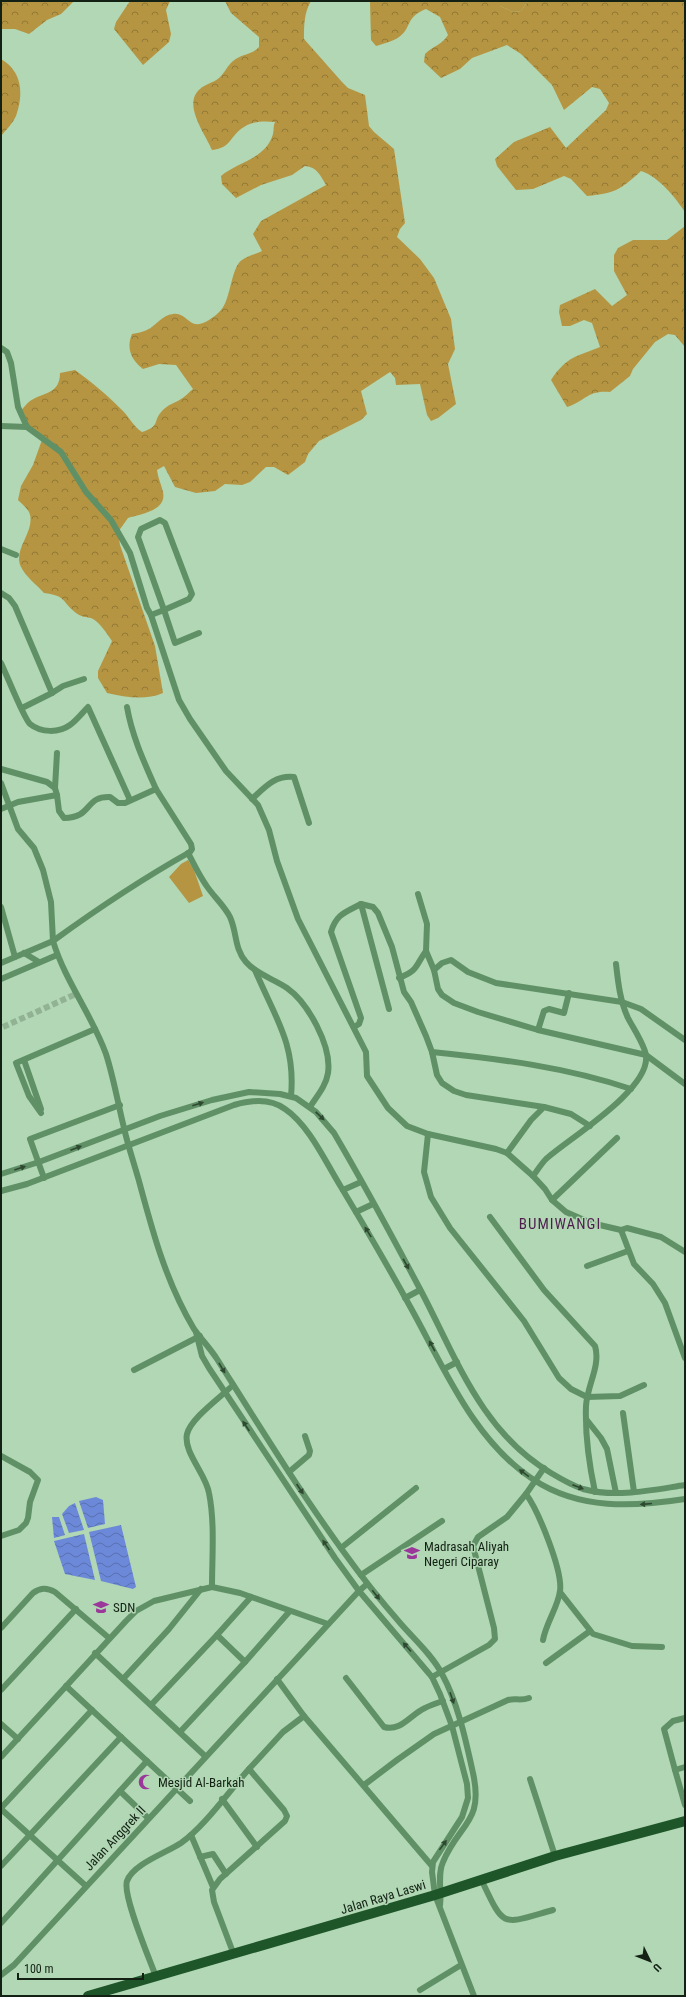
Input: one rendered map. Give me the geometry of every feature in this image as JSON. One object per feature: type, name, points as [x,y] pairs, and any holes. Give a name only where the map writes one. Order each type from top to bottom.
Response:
[{"type":"main road","name":"Jalan Raya Laswi","points":[[88,1996],[234,1955],[438,1894],[555,1856],[685,1821]]},
{"type":"street","points":[[1,348],[7,352],[11,364],[18,407],[27,427],[61,452],[86,492],[112,520],[130,553],[146,608],[151,615],[179,700],[190,719],[222,765],[258,805],[269,830],[277,862],[298,919],[366,1052],[367,1076],[382,1100],[393,1114],[407,1126],[428,1134],[496,1149],[507,1154],[533,1176],[545,1189],[552,1200],[566,1212],[591,1223],[621,1230],[627,1228],[661,1237],[685,1252]]},
{"type":"street","points":[[1,426],[27,427]]},
{"type":"street","points":[[151,615],[164,610],[189,599],[192,594],[165,523],[160,520],[141,529],[138,537],[164,610],[175,643],[199,633]]},
{"type":"street","points":[[1,549],[16,555]]},
{"type":"street","points":[[1,593],[9,598],[15,606],[52,693]]},
{"type":"street","points":[[1,663],[30,724],[52,732],[70,725],[88,707],[130,800]]},
{"type":"street","points":[[22,708],[63,686],[84,679]]},
{"type":"street","points":[[1,964],[53,941],[153,873],[188,853],[192,849],[191,844],[156,789],[139,750],[130,722],[128,707]]},
{"type":"street","points":[[58,753],[55,788],[59,811],[64,818],[81,815],[91,802],[98,799],[110,797],[118,803],[122,803],[156,789]]},
{"type":"street","points":[[1,769],[46,782],[55,788]]},
{"type":"street","points":[[252,799],[275,779],[284,776],[294,777],[309,823]]},
{"type":"street","points":[[1,783],[18,829],[34,848],[42,870],[51,902],[53,941],[57,955],[74,992],[95,1029],[105,1052],[120,1105],[125,1131],[164,1269],[197,1335],[204,1359],[258,1444],[359,1591],[432,1677],[443,1701],[452,1726],[467,1784],[467,1806],[462,1817],[437,1854],[432,1866]]},
{"type":"street","points":[[1,809],[30,799],[57,795]]},
{"type":"street","points":[[188,853],[205,884],[230,918],[240,954],[255,970],[275,1010],[288,1044],[292,1072],[291,1096]]},
{"type":"street","points":[[418,894],[427,924],[426,951],[434,970],[438,989],[442,995],[454,1003],[478,1012],[538,1030],[646,1056],[685,1084]]},
{"type":"street","points":[[354,1027],[359,1024],[361,1018],[331,932],[334,922],[341,914],[361,904],[373,907],[378,912],[392,948],[404,992],[411,1002],[432,1052],[439,1079],[446,1086],[454,1091],[478,1098],[544,1107],[571,1114],[590,1126]]},
{"type":"street","points":[[361,904],[389,1009]]},
{"type":"street","points":[[1,907],[3,927],[15,957]]},
{"type":"street","points":[[399,978],[412,973],[417,968],[426,951]]},
{"type":"street","points":[[24,953],[39,962]]},
{"type":"street","points":[[1,979],[57,955]]},
{"type":"street","points":[[434,970],[442,963],[451,960],[468,972],[496,982],[622,1002],[641,1009],[685,1040]]},
{"type":"street","points":[[533,1176],[546,1160],[590,1126],[631,1088],[642,1072],[646,1056],[622,1002],[616,964]]},
{"type":"street","points":[[255,970],[281,984],[297,996],[313,1018],[320,1034],[327,1058],[328,1074],[323,1088],[310,1107]]},
{"type":"street","points":[[538,1030],[544,1011],[549,1009],[564,1012],[569,993]]},
{"type":"street","points":[[24,1060],[41,1113],[29,1096],[16,1063],[95,1029]]},
{"type":"street","points":[[432,1052],[551,1067],[580,1073],[631,1088]]},
{"type":"street","points":[[1,1174],[40,1163],[125,1131],[160,1116],[229,1095],[266,1092],[291,1096],[310,1107],[322,1118],[334,1133],[361,1182],[371,1205],[479,1404],[503,1434],[542,1470],[573,1485],[595,1492],[634,1492],[685,1485]]},
{"type":"street","points":[[1,1191],[234,1104],[253,1101],[268,1102],[284,1108],[296,1119],[314,1142],[358,1211],[407,1297],[444,1369],[470,1411],[488,1438],[518,1468],[536,1480],[573,1498],[603,1504],[618,1506],[685,1499]]},
{"type":"street","points":[[43,1175],[40,1163],[30,1139],[120,1105]]},
{"type":"street","points":[[507,1154],[531,1120],[544,1107]]},
{"type":"street","points":[[428,1134],[424,1172],[431,1197],[440,1213],[524,1321],[559,1378],[571,1389],[587,1397],[616,1397],[644,1385]]},
{"type":"street","points":[[552,1200],[617,1138]]},
{"type":"street","points":[[344,1190],[361,1182]]},
{"type":"street","points":[[358,1211],[371,1205]]},
{"type":"street","points":[[490,1217],[544,1290],[595,1346],[597,1358],[587,1397],[586,1419],[589,1456],[595,1492]]},
{"type":"street","points":[[621,1230],[634,1264],[654,1284],[665,1303],[685,1358]]},
{"type":"street","points":[[587,1266],[628,1251]]},
{"type":"street","points":[[407,1297],[418,1291]]},
{"type":"street","points":[[134,1370],[197,1335]]},
{"type":"street","points":[[197,1335],[215,1356],[289,1472],[341,1548],[367,1584],[441,1671],[451,1694],[473,1772],[476,1802],[469,1821],[442,1864],[438,1894]]},
{"type":"street","points":[[444,1369],[456,1362]]},
{"type":"street","points":[[212,1587],[209,1493],[204,1477],[188,1448],[186,1439],[191,1426],[233,1385]]},
{"type":"street","points":[[470,1411],[479,1404]]},
{"type":"street","points":[[623,1413],[634,1492]]},
{"type":"street","points":[[586,1419],[601,1438],[607,1449],[616,1493]]},
{"type":"street","points":[[289,1472],[309,1455],[310,1451],[305,1436]]},
{"type":"street","points":[[258,1444],[267,1438]]},
{"type":"street","points":[[1,1456],[30,1472],[38,1480],[30,1502],[26,1523],[19,1530],[1,1536]]},
{"type":"street","points":[[432,1677],[489,1645],[495,1639],[494,1628],[473,1546],[478,1537],[507,1517],[526,1494],[542,1470]]},
{"type":"street","points":[[341,1548],[416,1488]]},
{"type":"street","points":[[526,1494],[534,1506],[540,1520],[557,1570],[560,1592],[590,1631],[593,1634],[632,1646],[662,1647]]},
{"type":"street","points":[[361,1575],[442,1521]]},
{"type":"street","name":"Jalan Anggrek II","points":[[1,1975],[14,1965],[205,1756],[367,1584]]},
{"type":"street","points":[[1,1757],[109,1638],[136,1611],[145,1605],[163,1598],[212,1587],[251,1597],[289,1612],[328,1624]]},
{"type":"street","points":[[1,1628],[33,1593],[41,1588],[51,1590],[76,1609],[109,1638]]},
{"type":"street","points":[[123,1679],[169,1629],[201,1589]]},
{"type":"street","points":[[543,1640],[546,1625],[560,1592]]},
{"type":"street","points":[[151,1705],[251,1597]]},
{"type":"street","points":[[1,1690],[76,1609]]},
{"type":"street","points":[[180,1732],[289,1612]]},
{"type":"street","points":[[546,1663],[590,1631]]},
{"type":"street","points":[[217,1635],[245,1662]]},
{"type":"street","points":[[95,1653],[205,1756]]},
{"type":"street","points":[[346,1678],[384,1727],[390,1729],[396,1728],[424,1708],[443,1701]]},
{"type":"street","points":[[277,1679],[304,1716],[364,1786],[389,1818],[432,1866],[440,1905],[461,1965],[474,1996]]},
{"type":"street","points":[[66,1686],[190,1802]]},
{"type":"street","points":[[364,1786],[421,1742],[508,1700],[513,1699],[523,1701],[529,1698]]},
{"type":"street","points":[[86,1886],[1,1809],[92,1710]]},
{"type":"street","points":[[156,1977],[128,1899],[127,1882],[132,1874],[145,1863],[172,1848],[191,1835],[249,1768],[283,1732],[304,1716]]},
{"type":"street","points":[[685,1718],[673,1721],[664,1729],[685,1804]]},
{"type":"street","points":[[1,1724],[18,1739]]},
{"type":"street","points":[[1,1866],[121,1737]]},
{"type":"street","points":[[1,1923],[147,1761]]},
{"type":"street","points":[[675,1770],[685,1767]]},
{"type":"street","points":[[213,1887],[286,1821],[287,1816],[282,1807],[249,1768]]},
{"type":"street","points":[[530,1780],[555,1856]]},
{"type":"street","points":[[120,1791],[148,1818]]},
{"type":"street","points":[[222,1799],[257,1846]]},
{"type":"street","points":[[191,1835],[213,1887],[214,1902],[234,1955]]},
{"type":"street","points":[[200,1857],[212,1854],[226,1874]]},
{"type":"street","points":[[481,1879],[497,1913],[504,1919],[514,1921],[553,1910]]},
{"type":"street","points":[[420,1990],[461,1965]]},
{"type":"green space","points":[[1,1],[74,1],[61,14],[47,20],[29,34],[15,29],[1,29]]},
{"type":"green space","points":[[130,1],[170,1],[166,10],[171,34],[169,42],[143,65],[114,29],[116,22]]},
{"type":"green space","points":[[225,1],[311,1],[304,24],[304,39],[348,88],[365,95],[369,126],[394,149],[405,223],[400,229],[397,237],[420,259],[434,278],[451,319],[455,349],[448,364],[456,404],[438,418],[431,421],[427,415],[420,384],[396,385],[395,378],[390,372],[361,391],[367,414],[361,420],[319,441],[308,454],[305,462],[288,475],[274,467],[266,467],[250,482],[242,485],[225,484],[215,491],[196,493],[175,487],[164,466],[157,470],[163,492],[161,504],[152,511],[128,518],[118,532],[120,545],[155,646],[163,693],[142,698],[128,697],[107,693],[98,678],[98,671],[112,641],[103,628],[91,618],[76,613],[60,597],[44,593],[28,577],[21,567],[19,560],[20,553],[28,533],[31,519],[28,510],[18,500],[21,486],[33,465],[43,437],[25,426],[19,412],[30,401],[54,389],[59,380],[60,373],[75,370],[112,400],[139,430],[142,432],[152,428],[164,409],[193,389],[176,365],[159,364],[143,369],[135,362],[130,349],[130,339],[132,334],[147,330],[163,318],[173,314],[178,314],[197,324],[209,320],[220,311],[224,305],[235,269],[238,264],[246,257],[262,251],[253,234],[261,221],[326,185],[315,170],[305,166],[292,175],[261,185],[236,198],[222,184],[221,176],[258,155],[264,149],[273,134],[275,122],[259,122],[247,125],[239,130],[223,147],[212,150],[200,127],[194,110],[193,102],[195,95],[204,86],[219,78],[236,59],[253,52],[259,47],[259,37],[231,13]]},
{"type":"green space","points":[[370,1],[500,1],[500,6],[513,12],[521,11],[528,1],[685,1],[685,212],[660,183],[648,174],[641,171],[617,190],[605,194],[587,196],[571,179],[564,176],[533,189],[516,190],[497,166],[495,159],[514,142],[550,127],[566,148],[606,110],[609,103],[600,89],[592,87],[564,110],[552,85],[521,54],[507,45],[472,58],[460,69],[441,78],[424,62],[425,54],[443,41],[448,35],[440,17],[426,9],[419,12],[412,19],[403,34],[391,41],[376,46],[371,40]]},
{"type":"green space","points":[[500,1],[528,1],[521,11],[513,12],[500,6]]},
{"type":"green space","points":[[1,59],[8,64],[17,77],[20,100],[16,116],[1,136]]},
{"type":"green space","points":[[685,226],[685,347],[675,335],[668,334],[655,342],[633,369],[630,376],[610,392],[591,394],[567,407],[551,380],[562,366],[572,358],[600,347],[592,323],[584,320],[570,326],[562,326],[559,312],[560,305],[595,289],[612,306],[627,295],[614,271],[614,255],[618,248],[633,240],[667,240]]},
{"type":"green space","points":[[188,860],[194,870],[203,896],[189,903],[169,877],[181,864]]},
{"type":"water","points":[[96,1497],[103,1500],[105,1524],[88,1528],[79,1501]]},
{"type":"water","points":[[75,1503],[84,1530],[69,1533],[62,1514],[69,1506]]},
{"type":"water","points":[[52,1517],[59,1517],[65,1535],[54,1538]]},
{"type":"water","points":[[121,1525],[136,1587],[133,1589],[101,1581],[89,1532]]},
{"type":"water","points":[[84,1534],[95,1580],[65,1574],[54,1541]]},
{"type":"tunnel","points":[[3,1027],[76,994]]},
{"type":"place","name":"Madrasah Aliyah Negeri Ciparay","points":[[412,1553]]},
{"type":"place","name":"SDN","points":[[101,1607]]},
{"type":"place","name":"Mesjid Al-Barkah","points":[[146,1782]]},
{"type":"district","name":"BUMIWANGI","points":[[560,1224]]}]
